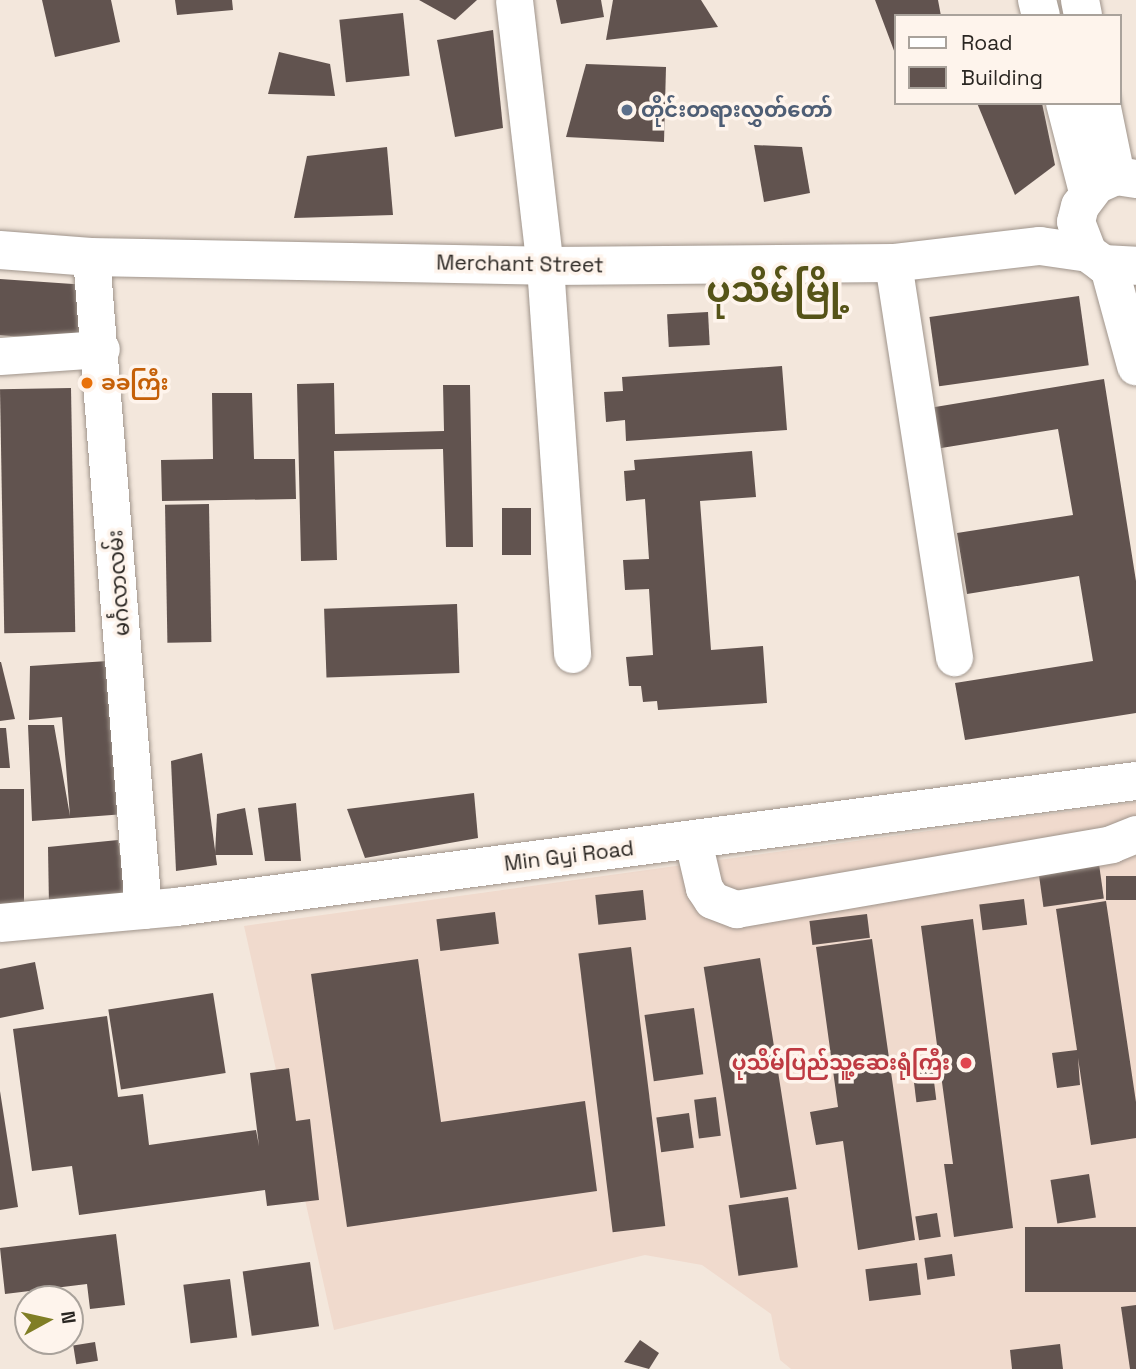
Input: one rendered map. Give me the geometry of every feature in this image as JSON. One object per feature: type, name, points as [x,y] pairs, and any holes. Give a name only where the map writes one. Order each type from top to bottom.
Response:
[{"type":"main road","points":[[1066,105],[1107,222],[1136,366]]},
{"type":"main road","points":[[1101,105],[1107,222]]},
{"type":"main road","name":"Merchant Street","points":[[0,250],[91,257],[545,265],[893,263],[1040,246],[1107,222]]},
{"type":"main road","name":"Min Gyi Road","points":[[0,923],[143,910],[693,841],[1136,781]]},
{"type":"street","points":[[514,0],[545,265],[572,654]]},
{"type":"street","name":"မင်္ဂလာလမ်း","points":[[91,257],[101,349],[143,910]]},
{"type":"street","points":[[893,263],[954,657]]},
{"type":"street","points":[[0,356],[101,349]]},
{"type":"street","points":[[693,841],[704,888],[712,900],[736,909],[1111,844],[1136,834]]},
{"type":"shaded area","points":[[1136,802],[1136,1369],[791,1369],[780,1360],[771,1314],[702,1265],[645,1255],[334,1330],[244,926]]},
{"type":"building","points":[[42,0],[111,0],[120,42],[55,57]]},
{"type":"building","points":[[175,0],[232,0],[233,10],[177,15]]},
{"type":"building","points":[[419,0],[477,0],[455,20]]},
{"type":"building","points":[[556,0],[601,0],[604,17],[561,24]]},
{"type":"building","points":[[613,0],[701,0],[718,27],[606,40]]},
{"type":"building","points":[[875,0],[938,0],[941,14],[894,14],[894,51]]},
{"type":"building","points":[[403,13],[410,76],[346,82],[339,20]]},
{"type":"building","points":[[493,30],[503,128],[455,137],[437,40]]},
{"type":"building","points":[[279,52],[330,64],[335,96],[268,94]]},
{"type":"building","points":[[586,64],[666,67],[664,142],[566,137]]},
{"type":"building","points":[[978,105],[1042,105],[1055,165],[1015,195]]},
{"type":"building","points":[[754,145],[802,147],[810,193],[764,202]]},
{"type":"building","points":[[387,147],[393,215],[294,218],[307,156]]},
{"type":"building","points":[[0,279],[84,285],[80,341],[0,335]]},
{"type":"building","points":[[1079,296],[1089,365],[939,386],[929,317]]},
{"type":"building","points":[[708,312],[710,345],[669,347],[667,314]]},
{"type":"building","points":[[782,366],[787,430],[626,441],[625,420],[606,422],[604,392],[623,391],[622,377]]},
{"type":"building","points":[[1104,379],[1136,581],[1136,713],[965,740],[955,683],[1093,661],[1079,576],[967,594],[957,533],[1073,515],[1058,429],[923,451],[917,410]]},
{"type":"building","points":[[334,383],[335,434],[444,431],[443,385],[470,385],[473,547],[446,547],[443,449],[334,451],[337,560],[301,561],[297,384]]},
{"type":"building","points":[[71,388],[75,632],[4,633],[0,389]]},
{"type":"building","points":[[212,393],[252,393],[254,459],[295,459],[296,499],[162,501],[161,460],[213,459]]},
{"type":"building","points":[[752,451],[756,497],[700,501],[711,650],[763,646],[767,703],[658,710],[657,701],[643,702],[641,686],[629,686],[626,657],[653,655],[649,589],[625,590],[623,560],[649,559],[645,499],[626,501],[624,471],[635,470],[634,460]]},
{"type":"building","points":[[209,504],[211,642],[167,643],[165,505]]},
{"type":"building","points":[[502,508],[531,508],[531,555],[502,555]]},
{"type":"building","points":[[457,604],[459,673],[326,678],[324,609]]},
{"type":"building","points":[[108,661],[125,814],[32,821],[28,725],[54,725],[70,816],[62,717],[29,720],[30,666]]},
{"type":"building","points":[[0,662],[15,719],[0,721]]},
{"type":"building","points":[[0,728],[6,728],[10,768],[0,768]]},
{"type":"building","points":[[202,753],[217,865],[176,871],[171,761]]},
{"type":"building","points":[[0,789],[24,789],[24,907],[0,907]]},
{"type":"building","points":[[474,793],[478,838],[365,858],[347,809]]},
{"type":"building","points":[[296,803],[301,861],[265,861],[258,808]]},
{"type":"building","points":[[245,808],[253,855],[215,855],[217,814]]},
{"type":"building","points":[[118,840],[126,896],[49,907],[48,847]]},
{"type":"building","points":[[1098,857],[1104,899],[1043,907],[1038,865]]},
{"type":"building","points":[[1106,876],[1136,876],[1136,900],[1106,900]]},
{"type":"building","points":[[643,890],[646,920],[598,925],[595,895]]},
{"type":"building","points":[[1024,899],[1027,925],[983,930],[979,904]]},
{"type":"building","points":[[1106,901],[1136,1102],[1136,1138],[1091,1145],[1078,1058],[1080,1085],[1057,1088],[1052,1053],[1077,1050],[1056,909]]},
{"type":"building","points":[[495,912],[499,944],[440,951],[436,919]]},
{"type":"building","points":[[867,914],[870,938],[812,945],[809,921]]},
{"type":"building","points":[[973,919],[1013,1228],[954,1237],[944,1164],[953,1164],[921,926]]},
{"type":"building","points":[[872,939],[915,1240],[858,1250],[843,1141],[816,1145],[810,1112],[838,1107],[816,947]]},
{"type":"building","points":[[631,947],[665,1226],[613,1232],[578,953]]},
{"type":"building","points":[[760,958],[797,1189],[740,1198],[704,967]]},
{"type":"building","points":[[418,959],[441,1122],[585,1101],[597,1191],[347,1227],[311,974]]},
{"type":"building","points":[[35,962],[44,1009],[0,1018],[0,969]]},
{"type":"building","points":[[213,993],[226,1073],[121,1090],[108,1010]]},
{"type":"building","points":[[694,1008],[703,1074],[654,1081],[644,1015]]},
{"type":"building","points":[[107,1016],[118,1097],[143,1094],[149,1145],[256,1130],[259,1146],[250,1073],[289,1068],[296,1121],[310,1119],[319,1200],[267,1206],[265,1190],[79,1215],[72,1166],[32,1171],[13,1029]]},
{"type":"building","points":[[932,1065],[936,1100],[916,1102],[912,1067]]},
{"type":"building","points":[[0,1091],[18,1207],[0,1210]]},
{"type":"building","points":[[716,1097],[721,1136],[699,1138],[694,1100]]},
{"type":"building","points":[[689,1113],[694,1148],[661,1152],[656,1118]]},
{"type":"building","points":[[1089,1174],[1096,1217],[1057,1224],[1050,1180]]},
{"type":"building","points":[[788,1197],[798,1267],[738,1276],[729,1205]]},
{"type":"building","points":[[937,1213],[941,1237],[919,1240],[915,1216]]},
{"type":"building","points":[[1025,1227],[1136,1227],[1136,1292],[1025,1292]]},
{"type":"building","points":[[116,1234],[125,1305],[90,1309],[87,1284],[14,1285],[14,1293],[5,1294],[0,1248]]},
{"type":"building","points":[[952,1254],[955,1276],[927,1280],[924,1258]]},
{"type":"building","points":[[310,1262],[319,1326],[252,1336],[243,1271]]},
{"type":"building","points":[[917,1263],[921,1295],[869,1301],[865,1269]]},
{"type":"building","points":[[230,1279],[237,1338],[191,1343],[183,1285]]},
{"type":"building","points":[[1136,1305],[1136,1369],[1130,1369],[1121,1307]]},
{"type":"building","points":[[640,1340],[659,1353],[649,1369],[624,1362]]},
{"type":"building","points":[[95,1342],[98,1361],[76,1364],[75,1355],[84,1355],[84,1344]]},
{"type":"building","points":[[1060,1344],[1063,1369],[1012,1369],[1010,1350]]},
{"type":"place","name":"တိုင်းတရားလွှတ်တော်","points":[[627,110]]},
{"type":"place","name":"ခခကြီး","points":[[87,383]]},
{"type":"place","name":"ပုသိမ်ပြည်သူ့ဆေးရုံကြီး","points":[[966,1063]]},
{"type":"district","name":"ပုသိမ်မြို့","points":[[778,290]]}]
